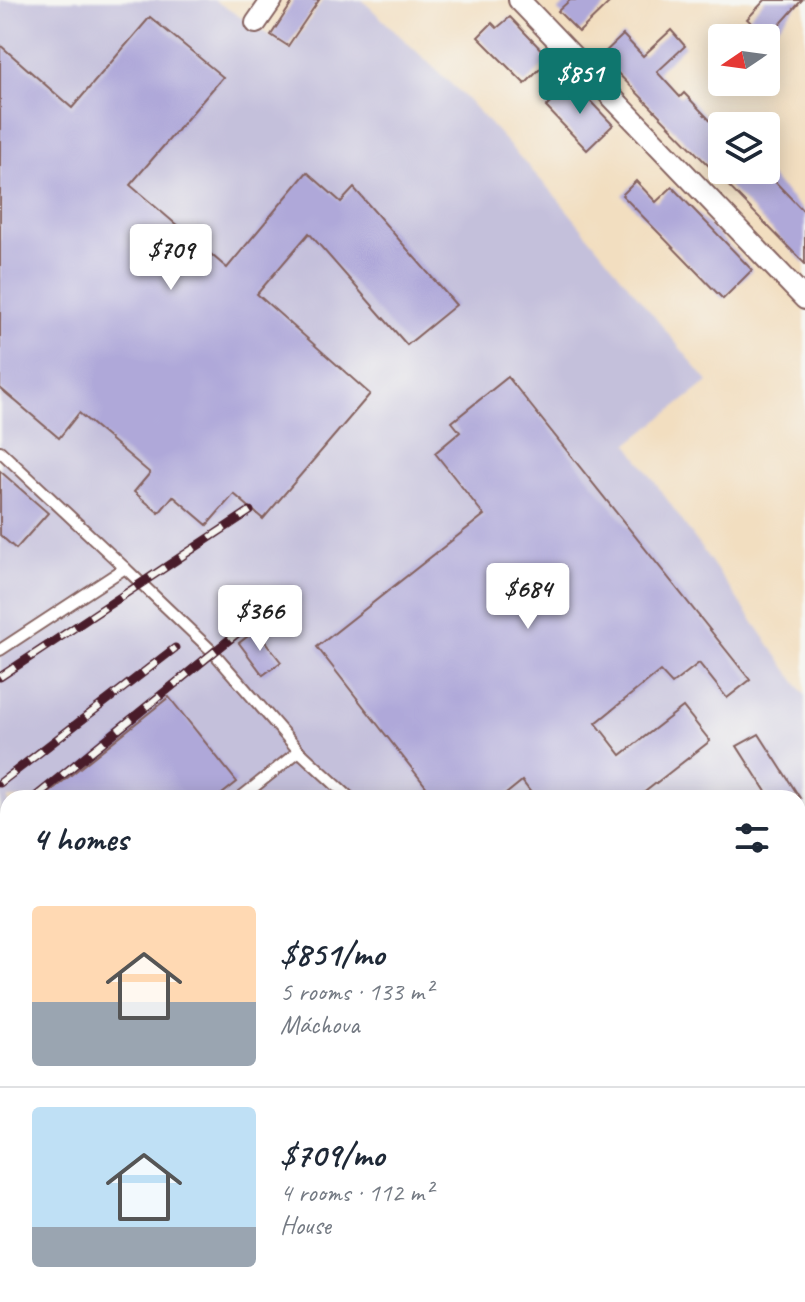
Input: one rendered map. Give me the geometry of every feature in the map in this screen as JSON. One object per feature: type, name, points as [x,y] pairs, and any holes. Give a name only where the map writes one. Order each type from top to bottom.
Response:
[{"type":"street","points":[[256,23],[272,0]]},
{"type":"street","points":[[519,0],[803,292]]},
{"type":"lane","points":[[0,451],[214,653],[299,751],[341,790]]},
{"type":"lane","points":[[0,650],[125,568]]},
{"type":"lane","points":[[250,790],[299,751]]},
{"type":"shaded area","points":[[0,0],[214,0],[290,49],[323,0],[362,0],[467,99],[558,199],[708,382],[628,444],[805,695],[805,790],[0,790]]},
{"type":"building","points":[[294,0],[319,0],[288,46],[271,35]]},
{"type":"building","points":[[570,0],[612,0],[579,32],[558,11]]},
{"type":"building","points":[[765,0],[802,0],[780,25],[753,24],[747,19]]},
{"type":"building","points":[[150,17],[223,77],[130,185],[227,268],[307,172],[341,202],[354,188],[456,305],[407,345],[309,233],[257,294],[370,394],[263,519],[234,494],[207,525],[173,496],[159,513],[134,492],[150,473],[79,413],[59,438],[0,388],[0,45],[72,108]]},
{"type":"building","points":[[510,17],[550,59],[525,84],[478,37],[492,23],[497,28]]},
{"type":"building","points":[[671,30],[685,46],[657,72],[680,97],[684,93],[708,118],[708,165],[601,56],[623,35],[643,56]]},
{"type":"building","points":[[572,82],[613,125],[587,150],[546,107]]},
{"type":"building","points":[[636,181],[656,202],[672,187],[752,270],[723,299],[622,195]]},
{"type":"building","points":[[727,184],[777,184],[805,213],[805,264]]},
{"type":"building","points":[[508,377],[750,680],[727,698],[699,663],[672,684],[660,671],[596,723],[621,755],[683,707],[710,741],[647,790],[529,790],[522,781],[511,790],[429,790],[317,647],[484,515],[435,453],[460,432],[452,422]]},
{"type":"building","points":[[0,471],[48,513],[16,549],[0,535]]},
{"type":"building","points":[[256,630],[281,662],[263,675],[239,643]]},
{"type":"building","points":[[169,697],[237,782],[227,790],[52,790]]},
{"type":"building","points":[[759,734],[795,790],[765,790],[737,746]]},
{"type":"railway","points":[[0,677],[250,511]]},
{"type":"railway","points":[[44,790],[288,592]]},
{"type":"railway","points":[[0,783],[175,648]]}]
